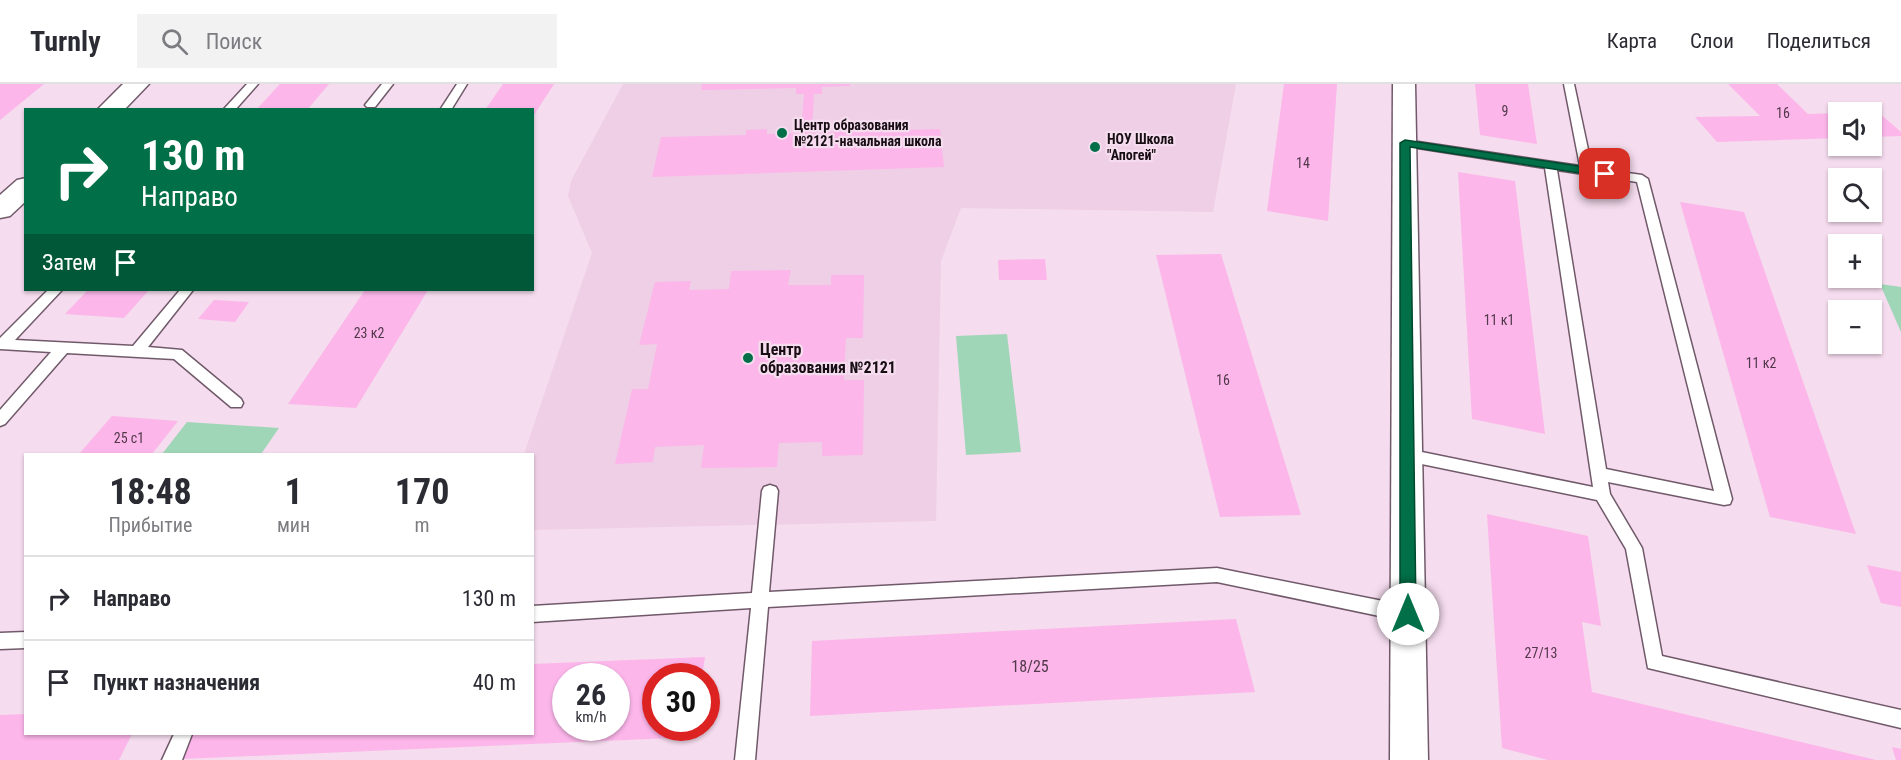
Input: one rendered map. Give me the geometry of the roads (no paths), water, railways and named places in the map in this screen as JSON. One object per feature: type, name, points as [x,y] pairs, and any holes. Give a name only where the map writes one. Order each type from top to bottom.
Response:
[{"type":"main road","points":[[111,108],[137,84]]},
{"type":"main road","points":[[0,210],[24,188]]},
{"type":"street","points":[[1404,84],[1409,760]]},
{"type":"lane","points":[[230,108],[253,84]]},
{"type":"lane","points":[[371,105],[388,84]]},
{"type":"lane","points":[[446,108],[462,84]]},
{"type":"lane","points":[[1569,84],[1587,171]]},
{"type":"lane","points":[[1405,143],[1642,179],[1724,499],[1599,474]]},
{"type":"lane","points":[[1551,165],[1602,495],[1634,548],[1654,662],[1901,719]]},
{"type":"lane","points":[[1,344],[54,291]]},
{"type":"lane","points":[[136,352],[186,291]]},
{"type":"lane","points":[[1,344],[177,354],[236,403]]},
{"type":"lane","points":[[0,420],[63,348]]},
{"type":"lane","points":[[1407,454],[1602,495]]},
{"type":"lane","points":[[745,760],[770,491]]},
{"type":"lane","points":[[534,614],[1217,575],[1408,614]]},
{"type":"lane","points":[[0,641],[24,640]]},
{"type":"lane","points":[[172,760],[183,735]]},
{"type":"place","name":"Центр образования №2121-начальная школа","points":[[782,133]]},
{"type":"place","name":"НОУ Школа \"Апогей\"","points":[[1095,147]]},
{"type":"place","name":"Центр образования №2121","points":[[748,358]]}]
